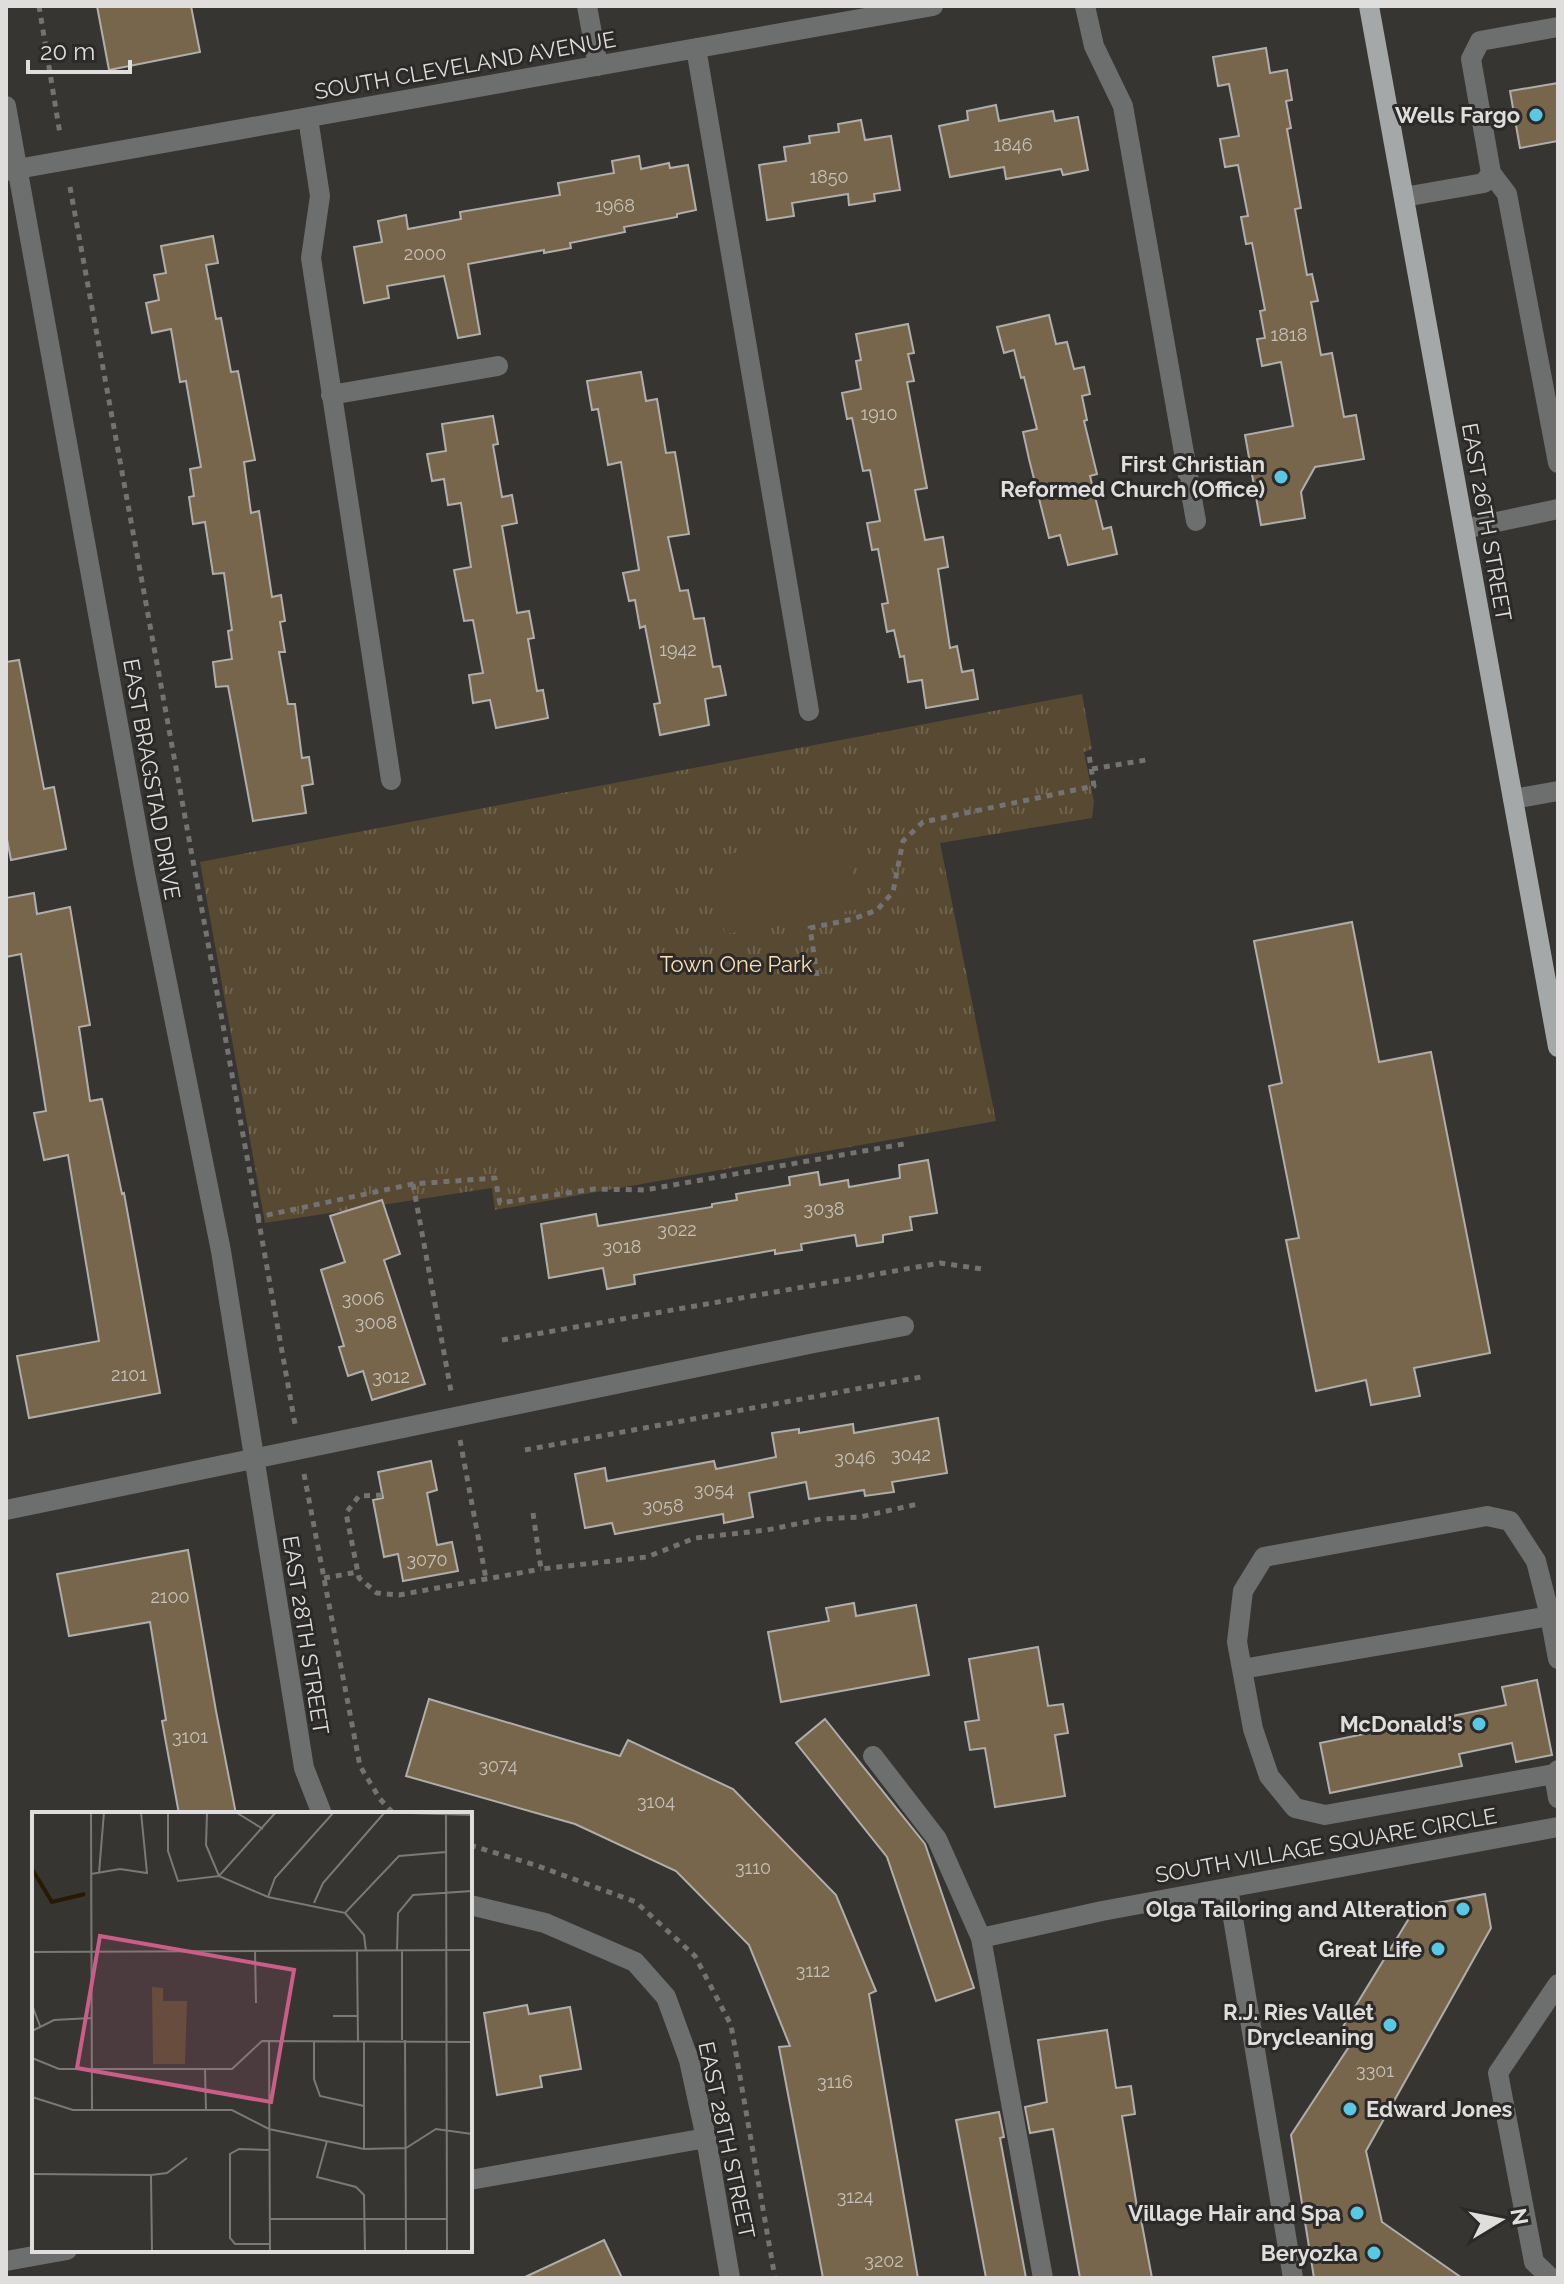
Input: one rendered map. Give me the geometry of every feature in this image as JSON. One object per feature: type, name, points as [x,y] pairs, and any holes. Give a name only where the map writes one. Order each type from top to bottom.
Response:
[{"type":"main road","name":"EAST 26TH STREET","points":[[1369,6],[1558,1047]]},
{"type":"street","points":[[587,6],[598,66]]},
{"type":"street","name":"SOUTH CLEVELAND AVENUE","points":[[12,170],[933,6]]},
{"type":"street","points":[[1085,6],[1094,46],[1123,106],[1196,521]]},
{"type":"street","points":[[1558,27],[1480,41],[1471,59],[1491,173],[1507,194],[1558,463]]},
{"type":"street","points":[[696,48],[809,711]]},
{"type":"street","name":"EAST BRAGSTAD DRIVE","points":[[6,106],[12,170],[145,873],[221,1251],[253,1460]]},
{"type":"street","points":[[308,118],[320,196],[311,258],[391,780]]},
{"type":"street","points":[[1404,197],[1484,183],[1491,173]]},
{"type":"street","points":[[331,395],[498,366]]},
{"type":"street","points":[[1464,529],[1558,509]]},
{"type":"street","points":[[1513,799],[1558,791]]},
{"type":"street","points":[[6,1510],[904,1326]]},
{"type":"street","name":"EAST 28TH STREET","points":[[253,1460],[304,1768],[321,1812]]},
{"type":"street","points":[[1558,1659],[1554,1616],[1536,1561],[1510,1521],[1487,1516],[1264,1557],[1243,1591],[1237,1642],[1253,1729],[1269,1776],[1295,1808],[1325,1815],[1556,1772],[1558,1798]]},
{"type":"street","points":[[1242,1669],[1554,1616]]},
{"type":"street","points":[[873,1756],[937,1839],[981,1938],[1043,2278]]},
{"type":"street","name":"SOUTH VILLAGE SQUARE CIRCLE","points":[[981,1938],[1102,1911],[1558,1827]]},
{"type":"street","points":[[1228,1888],[1293,2278]]},
{"type":"street","name":"EAST 28TH STREET","points":[[472,1905],[545,1923],[635,1962],[666,1997],[689,2060],[730,2278]]},
{"type":"street","points":[[1551,2278],[1534,2262],[1498,2073],[1558,1984]]},
{"type":"street","points":[[472,2180],[706,2138]]},
{"type":"street","points":[[6,2261],[56,2252]]},
{"type":"path","points":[[39,6],[360,1766],[380,1799],[392,1812]]},
{"type":"path","points":[[817,976],[810,928],[853,919],[877,910],[893,892],[903,841],[923,822],[1094,786],[1089,755]]},
{"type":"path","points":[[1092,769],[1146,760]]},
{"type":"path","points":[[258,1217],[413,1184],[495,1178],[500,1203],[594,1189],[645,1190],[909,1143]]},
{"type":"path","points":[[413,1184],[486,1579]]},
{"type":"path","points":[[502,1340],[940,1263],[982,1269]]},
{"type":"path","points":[[525,1450],[921,1377]]},
{"type":"path","points":[[382,1495],[359,1496],[346,1513],[359,1578],[377,1593],[399,1595],[541,1569],[647,1557],[695,1538],[767,1530],[821,1519],[860,1517],[918,1504]]},
{"type":"path","points":[[533,1513],[541,1569]]},
{"type":"path","points":[[324,1578],[358,1572]]},
{"type":"green space","name":"Town One Park","points":[[1082,694],[1092,749],[1084,752],[1094,802],[1092,818],[940,843],[996,1121],[495,1210],[492,1188],[265,1223],[200,862]]},
{"type":"green space","points":[[844,830],[858,909],[725,934],[712,858]]},
{"type":"building","points":[[97,6],[191,6],[200,52],[109,70]]},
{"type":"building","points":[[1266,48],[1270,73],[1287,70],[1292,100],[1286,101],[1291,128],[1287,129],[1301,208],[1295,209],[1307,275],[1312,274],[1318,301],[1311,302],[1321,355],[1332,353],[1344,417],[1356,415],[1364,459],[1315,467],[1301,492],[1305,518],[1261,525],[1245,435],[1293,426],[1281,362],[1262,366],[1257,339],[1265,338],[1260,311],[1265,310],[1252,243],[1246,244],[1241,217],[1248,216],[1238,165],[1225,167],[1220,139],[1239,136],[1229,84],[1218,86],[1213,57]]},
{"type":"building","name":"Wells Fargo","points":[[1558,83],[1558,141],[1520,148],[1510,91]]},
{"type":"building","points":[[996,105],[999,121],[1053,111],[1055,121],[1078,117],[1088,170],[1063,175],[1061,169],[1006,179],[1004,167],[950,177],[939,126],[968,120],[967,111]]},
{"type":"building","points":[[861,120],[865,140],[891,136],[900,190],[874,194],[875,201],[849,205],[848,194],[792,203],[794,216],[767,220],[759,165],[786,161],[784,147],[810,143],[809,136],[839,132],[838,124]]},
{"type":"building","points":[[639,156],[641,169],[669,163],[670,168],[688,165],[696,210],[677,214],[677,217],[624,227],[625,232],[570,243],[571,248],[468,264],[480,334],[458,338],[444,276],[387,286],[389,298],[364,303],[354,247],[382,242],[378,221],[406,215],[408,229],[461,219],[460,212],[560,195],[558,183],[614,173],[612,161]]},
{"type":"building","points":[[213,236],[218,263],[206,265],[216,319],[221,318],[231,372],[238,371],[255,460],[244,462],[251,513],[259,511],[272,597],[281,595],[285,621],[280,622],[285,652],[279,652],[288,704],[295,704],[302,758],[309,757],[313,784],[302,786],[306,813],[253,821],[228,686],[216,687],[213,662],[232,659],[228,631],[232,630],[224,573],[213,574],[205,522],[193,524],[189,497],[194,496],[190,469],[201,467],[186,381],[180,382],[171,329],[152,333],[146,303],[159,300],[154,275],[166,273],[161,246]]},
{"type":"building","points":[[1049,315],[1056,344],[1067,342],[1074,369],[1084,367],[1090,394],[1082,396],[1087,420],[1084,421],[1097,474],[1090,476],[1103,529],[1111,527],[1117,554],[1068,565],[1060,535],[1049,538],[1029,459],[1023,432],[1037,429],[1024,377],[1021,378],[1014,350],[1004,353],[997,327]]},
{"type":"building","points":[[908,324],[914,353],[908,354],[914,381],[907,382],[927,488],[915,490],[925,540],[943,537],[948,567],[938,569],[950,648],[957,646],[962,672],[973,670],[978,699],[926,708],[922,680],[908,682],[904,656],[900,657],[894,630],[887,632],[882,604],[888,603],[878,549],[872,550],[867,523],[880,521],[870,470],[863,471],[852,418],[847,419],[842,393],[861,389],[856,361],[861,360],[856,334]]},
{"type":"building","points":[[641,372],[646,401],[657,399],[666,453],[675,452],[689,534],[668,537],[680,591],[688,590],[694,619],[704,618],[713,667],[720,666],[726,695],[705,699],[709,725],[660,735],[654,704],[660,703],[645,626],[640,628],[635,600],[629,601],[623,573],[639,570],[621,462],[608,465],[598,409],[592,410],[587,381]]},
{"type":"building","points":[[493,416],[498,444],[493,445],[502,497],[512,495],[517,523],[502,526],[517,613],[529,611],[534,638],[528,639],[537,691],[543,690],[548,718],[496,728],[490,700],[473,703],[469,675],[483,673],[473,620],[464,621],[454,570],[471,567],[461,503],[448,505],[444,479],[432,481],[427,454],[446,451],[442,424]]},
{"type":"building","points":[[19,660],[44,789],[54,787],[66,849],[11,860],[6,834],[6,662]]},
{"type":"building","points":[[34,893],[37,914],[70,907],[90,1025],[79,1027],[90,1101],[102,1099],[124,1193],[160,1393],[29,1418],[17,1356],[99,1341],[68,1155],[44,1160],[34,1113],[46,1111],[21,954],[6,957],[6,898]]},
{"type":"building","points":[[1352,922],[1379,1062],[1431,1052],[1490,1353],[1414,1368],[1420,1396],[1371,1405],[1366,1380],[1316,1391],[1286,1240],[1299,1238],[1269,1086],[1282,1083],[1254,941]]},
{"type":"building","points":[[928,1160],[937,1213],[910,1217],[912,1230],[883,1235],[883,1242],[857,1246],[855,1235],[801,1244],[802,1250],[775,1254],[775,1250],[634,1275],[635,1284],[607,1289],[603,1268],[549,1278],[541,1224],[596,1214],[598,1226],[712,1207],[712,1204],[737,1200],[736,1194],[790,1185],[789,1177],[818,1172],[820,1185],[848,1180],[849,1187],[900,1178],[899,1165]]},
{"type":"building","points":[[382,1200],[400,1254],[384,1260],[425,1384],[372,1400],[363,1371],[348,1376],[339,1347],[344,1346],[321,1270],[345,1262],[330,1216]]},
{"type":"building","points":[[938,1418],[947,1473],[892,1482],[894,1492],[865,1496],[864,1490],[809,1499],[806,1482],[749,1493],[753,1517],[724,1523],[723,1514],[615,1534],[612,1523],[585,1528],[575,1474],[605,1468],[607,1481],[714,1461],[716,1469],[776,1457],[772,1433],[799,1429],[799,1433],[853,1424],[854,1433]]},
{"type":"building","points":[[431,1461],[437,1490],[427,1493],[437,1545],[452,1542],[458,1571],[403,1581],[398,1554],[384,1557],[373,1500],[383,1498],[378,1472]]},
{"type":"building","points":[[188,1550],[236,1812],[179,1812],[162,1721],[166,1720],[150,1622],[69,1636],[57,1574]]},
{"type":"building","points":[[854,1603],[856,1616],[916,1605],[929,1675],[781,1702],[768,1632],[829,1621],[826,1608]]},
{"type":"building","points":[[1038,1647],[1048,1706],[1063,1704],[1068,1733],[1055,1735],[1065,1796],[995,1807],[985,1748],[970,1750],[965,1722],[979,1720],[969,1659]]},
{"type":"building","name":"McDonald's","points":[[1537,1680],[1552,1755],[1516,1762],[1512,1743],[1459,1754],[1462,1766],[1330,1793],[1320,1743],[1506,1705],[1502,1687]]},
{"type":"building","points":[[429,1699],[620,1756],[628,1740],[733,1789],[836,1895],[876,1991],[869,1994],[918,2278],[823,2278],[779,2047],[790,2046],[749,1945],[676,1871],[575,1824],[406,1776]]},
{"type":"building","points":[[825,1719],[925,1844],[974,1988],[936,2001],[887,1857],[796,1743]]},
{"type":"building","points":[[1485,1894],[1491,1928],[1366,2151],[1382,2222],[1462,2278],[1314,2278],[1291,2135],[1352,2042],[1341,2030],[1416,1907]]},
{"type":"building","points":[[527,2005],[529,2014],[570,2007],[581,2069],[540,2076],[542,2087],[497,2095],[484,2013]]},
{"type":"building","points":[[1107,2030],[1116,2088],[1131,2086],[1135,2114],[1122,2116],[1152,2278],[1080,2278],[1053,2129],[1030,2133],[1025,2107],[1047,2102],[1038,2040]]},
{"type":"building","points":[[999,2112],[1004,2137],[1000,2138],[1026,2278],[986,2278],[956,2120]]},
{"type":"building","points":[[604,2240],[622,2278],[523,2278]]},
{"type":"place","name":"Wells Fargo","points":[[1536,115]]},
{"type":"place","name":"First Christian Reformed Church (Office)","points":[[1281,477]]},
{"type":"place","name":"McDonald's","points":[[1479,1724]]},
{"type":"place","name":"Olga Tailoring and Alteration","points":[[1463,1909]]},
{"type":"place","name":"Great Life","points":[[1438,1949]]},
{"type":"place","name":"R.J. Ries Vallet Drycleaning","points":[[1390,2025]]},
{"type":"place","name":"Edward Jones","points":[[1350,2109]]},
{"type":"place","name":"Village Hair and Spa","points":[[1357,2213]]},
{"type":"place","name":"Beryozka","points":[[1374,2253]]}]
